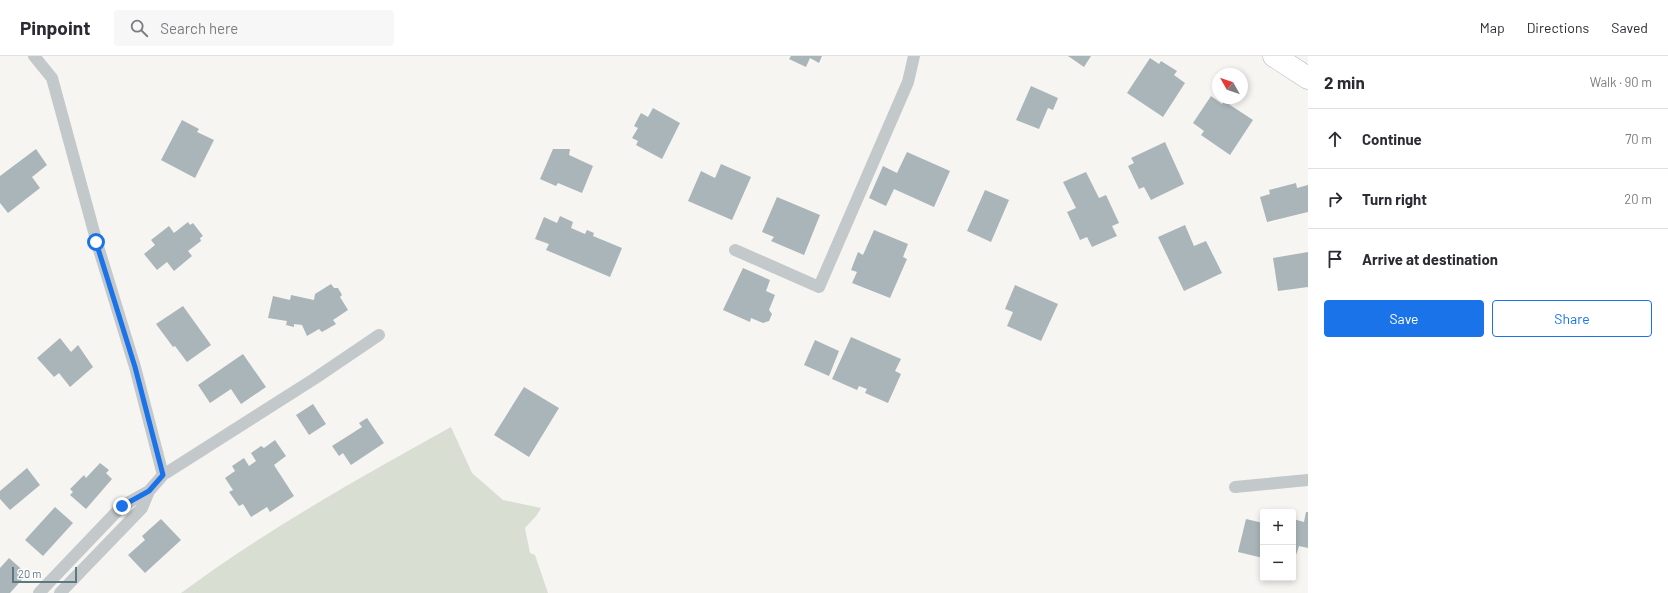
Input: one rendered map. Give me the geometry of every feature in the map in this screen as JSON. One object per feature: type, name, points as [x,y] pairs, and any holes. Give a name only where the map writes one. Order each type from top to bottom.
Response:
[{"type":"street","points":[[1274,56],[1308,78]]},
{"type":"lane","points":[[34,56],[52,78],[96,242],[135,367],[163,475]]},
{"type":"lane","points":[[735,250],[819,287],[908,82],[914,56]]},
{"type":"lane","points":[[60,593],[142,508],[149,491],[163,475],[314,379],[379,335]]},
{"type":"lane","points":[[1235,487],[1308,480]]},
{"type":"lane","points":[[39,593],[122,506],[149,491]]},
{"type":"shaded area","points":[[451,427],[472,473],[503,500],[541,508],[537,515],[525,528],[530,553],[535,555],[548,593],[181,593],[280,526],[348,485]]},
{"type":"building","points":[[791,56],[822,56],[819,63],[810,58],[806,67],[789,59]]},
{"type":"building","points":[[1068,56],[1091,56],[1084,67]]},
{"type":"building","points":[[1150,58],[1159,64],[1161,61],[1177,71],[1174,75],[1185,83],[1163,117],[1127,93]]},
{"type":"building","points":[[1031,86],[1058,98],[1053,110],[1048,108],[1039,129],[1016,120]]},
{"type":"building","points":[[1211,96],[1212,104],[1229,104],[1253,120],[1230,155],[1201,135],[1204,131],[1193,123]]},
{"type":"building","points":[[653,108],[680,123],[662,159],[636,145],[638,141],[632,138],[638,128],[634,126],[641,113],[648,117]]},
{"type":"building","points":[[182,120],[199,129],[197,132],[214,140],[195,178],[161,160]]},
{"type":"building","points":[[1165,142],[1184,184],[1151,200],[1144,187],[1139,189],[1128,166],[1134,163],[1131,158]]},
{"type":"building","points":[[36,149],[47,165],[32,177],[40,188],[8,213],[0,203],[0,176]]},
{"type":"building","points":[[553,149],[570,149],[569,155],[593,166],[582,193],[558,183],[556,186],[540,179]]},
{"type":"building","points":[[907,152],[950,171],[934,207],[894,189],[886,206],[869,198],[883,166],[897,173]]},
{"type":"building","points":[[721,164],[751,177],[732,220],[688,201],[701,171],[715,178]]},
{"type":"building","points":[[1086,172],[1099,198],[1106,195],[1119,223],[1112,226],[1117,236],[1092,247],[1087,237],[1080,240],[1067,212],[1076,208],[1063,182]]},
{"type":"building","points":[[1296,183],[1297,188],[1308,185],[1308,212],[1267,222],[1260,197],[1270,194],[1269,190]]},
{"type":"building","points":[[985,190],[1009,200],[991,242],[967,231]]},
{"type":"building","points":[[777,197],[820,215],[804,255],[771,241],[774,237],[762,232]]},
{"type":"building","points":[[560,216],[573,222],[571,228],[585,234],[587,230],[594,233],[593,236],[622,248],[610,277],[546,250],[549,244],[535,239],[544,217],[557,223]]},
{"type":"building","points":[[188,222],[190,225],[193,223],[203,236],[200,238],[201,241],[188,251],[192,256],[174,271],[167,262],[157,270],[144,254],[155,245],[151,240],[169,226],[174,233]]},
{"type":"building","points":[[1185,225],[1194,246],[1206,241],[1222,273],[1184,291],[1158,237]]},
{"type":"building","points":[[874,230],[908,244],[903,257],[907,259],[890,298],[852,283],[857,272],[851,270],[858,252],[863,255]]},
{"type":"building","points":[[1308,252],[1308,287],[1278,291],[1273,258]]},
{"type":"building","points":[[743,268],[770,280],[766,291],[775,295],[769,310],[772,314],[769,321],[763,323],[751,318],[750,322],[723,310]]},
{"type":"building","points":[[331,284],[334,288],[338,288],[342,295],[340,297],[348,310],[333,320],[336,324],[322,332],[319,329],[307,336],[302,325],[294,324],[294,327],[286,325],[287,321],[268,318],[273,296],[290,300],[291,295],[314,300],[315,294]]},
{"type":"building","points":[[1015,285],[1058,304],[1041,341],[1007,326],[1013,312],[1005,309]]},
{"type":"building","points":[[183,306],[211,345],[187,362],[175,346],[173,347],[156,324]]},
{"type":"building","points":[[851,337],[901,359],[895,371],[901,374],[888,403],[865,393],[867,389],[859,386],[857,390],[832,379]]},
{"type":"building","points":[[60,338],[71,352],[78,345],[93,367],[70,387],[59,373],[54,377],[37,358]]},
{"type":"building","points":[[815,340],[839,351],[829,376],[804,365]]},
{"type":"building","points":[[243,354],[266,387],[241,404],[231,389],[210,403],[198,385]]},
{"type":"building","points":[[524,387],[559,408],[529,457],[494,435]]},
{"type":"building","points":[[313,404],[326,424],[309,435],[296,415]]},
{"type":"building","points":[[367,418],[384,443],[351,465],[343,453],[339,456],[332,446],[362,427],[359,423]]},
{"type":"building","points":[[275,440],[286,456],[274,465],[294,496],[270,512],[267,507],[251,517],[243,504],[239,506],[229,492],[233,490],[225,478],[235,471],[232,466],[244,458],[249,466],[256,461],[251,453],[261,446],[264,448]]},
{"type":"building","points":[[100,463],[109,470],[106,473],[112,479],[86,509],[70,495],[73,492],[70,489],[84,475],[86,478]]},
{"type":"building","points":[[27,468],[40,485],[10,510],[0,499],[0,491]]},
{"type":"building","points":[[55,507],[73,523],[43,556],[25,540]]},
{"type":"building","points":[[1306,512],[1308,512],[1308,548],[1299,546],[1296,555],[1296,520],[1304,522]]},
{"type":"building","points":[[161,519],[181,540],[145,573],[128,555],[145,540],[142,536]]},
{"type":"building","points":[[1246,519],[1260,522],[1260,557],[1238,552]]},
{"type":"building","points":[[9,558],[27,574],[10,593],[0,593],[0,568]]},
{"type":"route","points":[[96,242],[135,367],[163,475],[149,491],[122,506]]}]
